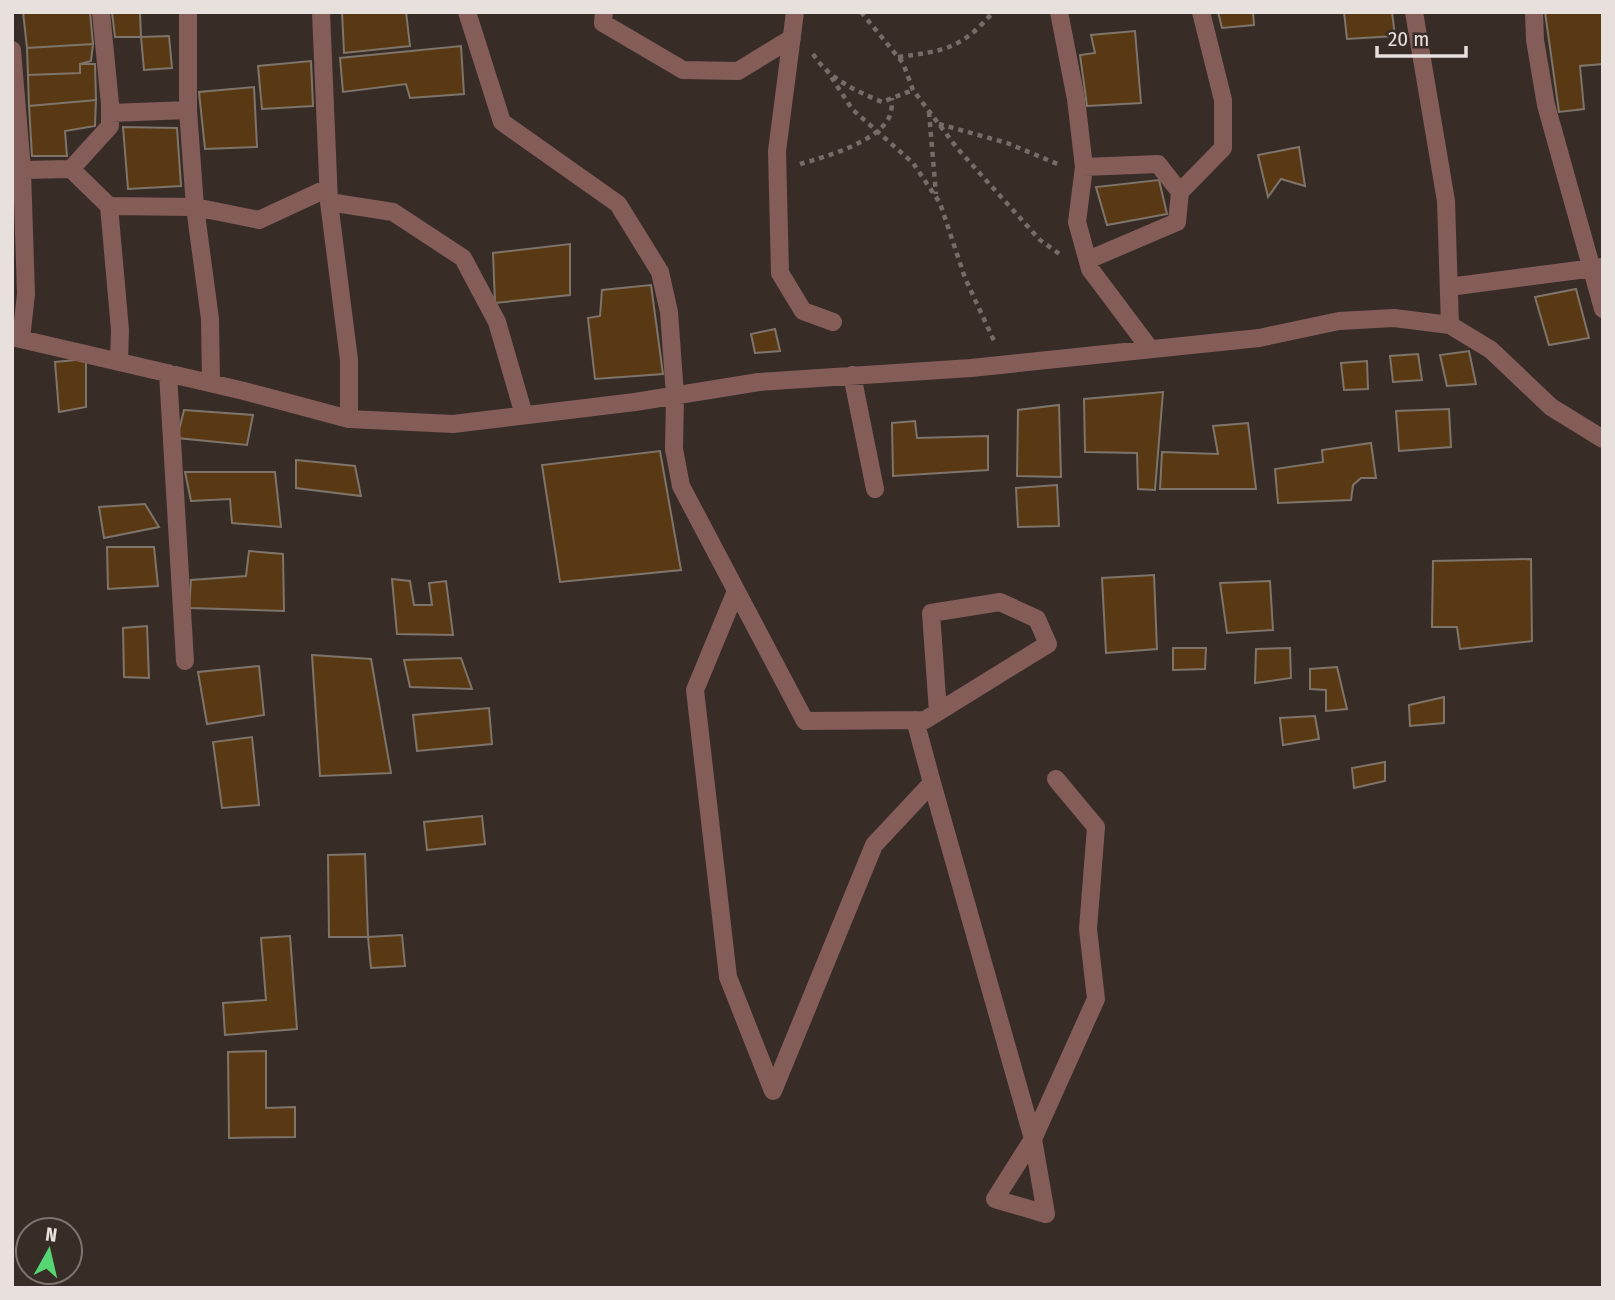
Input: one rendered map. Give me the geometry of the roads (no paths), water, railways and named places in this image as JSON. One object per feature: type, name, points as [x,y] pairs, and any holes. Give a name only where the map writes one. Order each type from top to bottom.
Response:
[{"type":"street","points":[[71,169],[110,127],[101,12]]},
{"type":"street","points":[[188,12],[188,110],[195,208],[210,319],[211,383]]},
{"type":"street","points":[[321,12],[328,195],[349,360],[349,419]]},
{"type":"street","points":[[467,12],[502,121],[618,204],[660,272],[669,312],[676,395],[674,449],[681,486],[805,721],[925,720],[938,712],[1048,644],[1037,619],[1000,602],[931,613],[938,712]]},
{"type":"street","points":[[604,12],[603,23],[683,70],[738,71],[794,25]]},
{"type":"street","points":[[1059,12],[1076,99],[1084,171],[1077,222],[1087,260],[1100,283],[1150,349]]},
{"type":"street","points":[[1087,260],[1177,222],[1180,192],[1223,148],[1223,100],[1201,12]]},
{"type":"street","points":[[1414,12],[1446,201],[1450,325]]},
{"type":"street","points":[[1534,12],[1535,40],[1546,105],[1598,268],[1603,309]]},
{"type":"street","points":[[794,25],[776,168],[780,273],[803,312],[834,322]]},
{"type":"street","points":[[12,50],[22,170],[26,294],[17,338],[211,383],[349,419],[453,424],[759,382],[1005,364],[1259,338],[1339,321],[1394,318],[1450,325],[1491,350],[1551,407],[1603,439]]},
{"type":"street","points":[[110,113],[188,110]]},
{"type":"street","points":[[1084,171],[1158,164],[1180,192]]},
{"type":"street","points":[[22,170],[71,169],[109,206],[120,330],[120,362]]},
{"type":"street","points":[[109,206],[195,208],[259,220],[328,195],[393,212],[463,258],[497,322],[524,415]]},
{"type":"street","points":[[1449,287],[1598,268]]},
{"type":"street","points":[[168,373],[185,661]]},
{"type":"street","points":[[852,375],[875,489]]},
{"type":"street","points":[[736,591],[695,690],[728,977],[773,1091],[874,845],[932,783]]},
{"type":"street","points":[[915,720],[1034,1139],[1096,999],[1088,929],[1096,827],[1056,779]]}]
